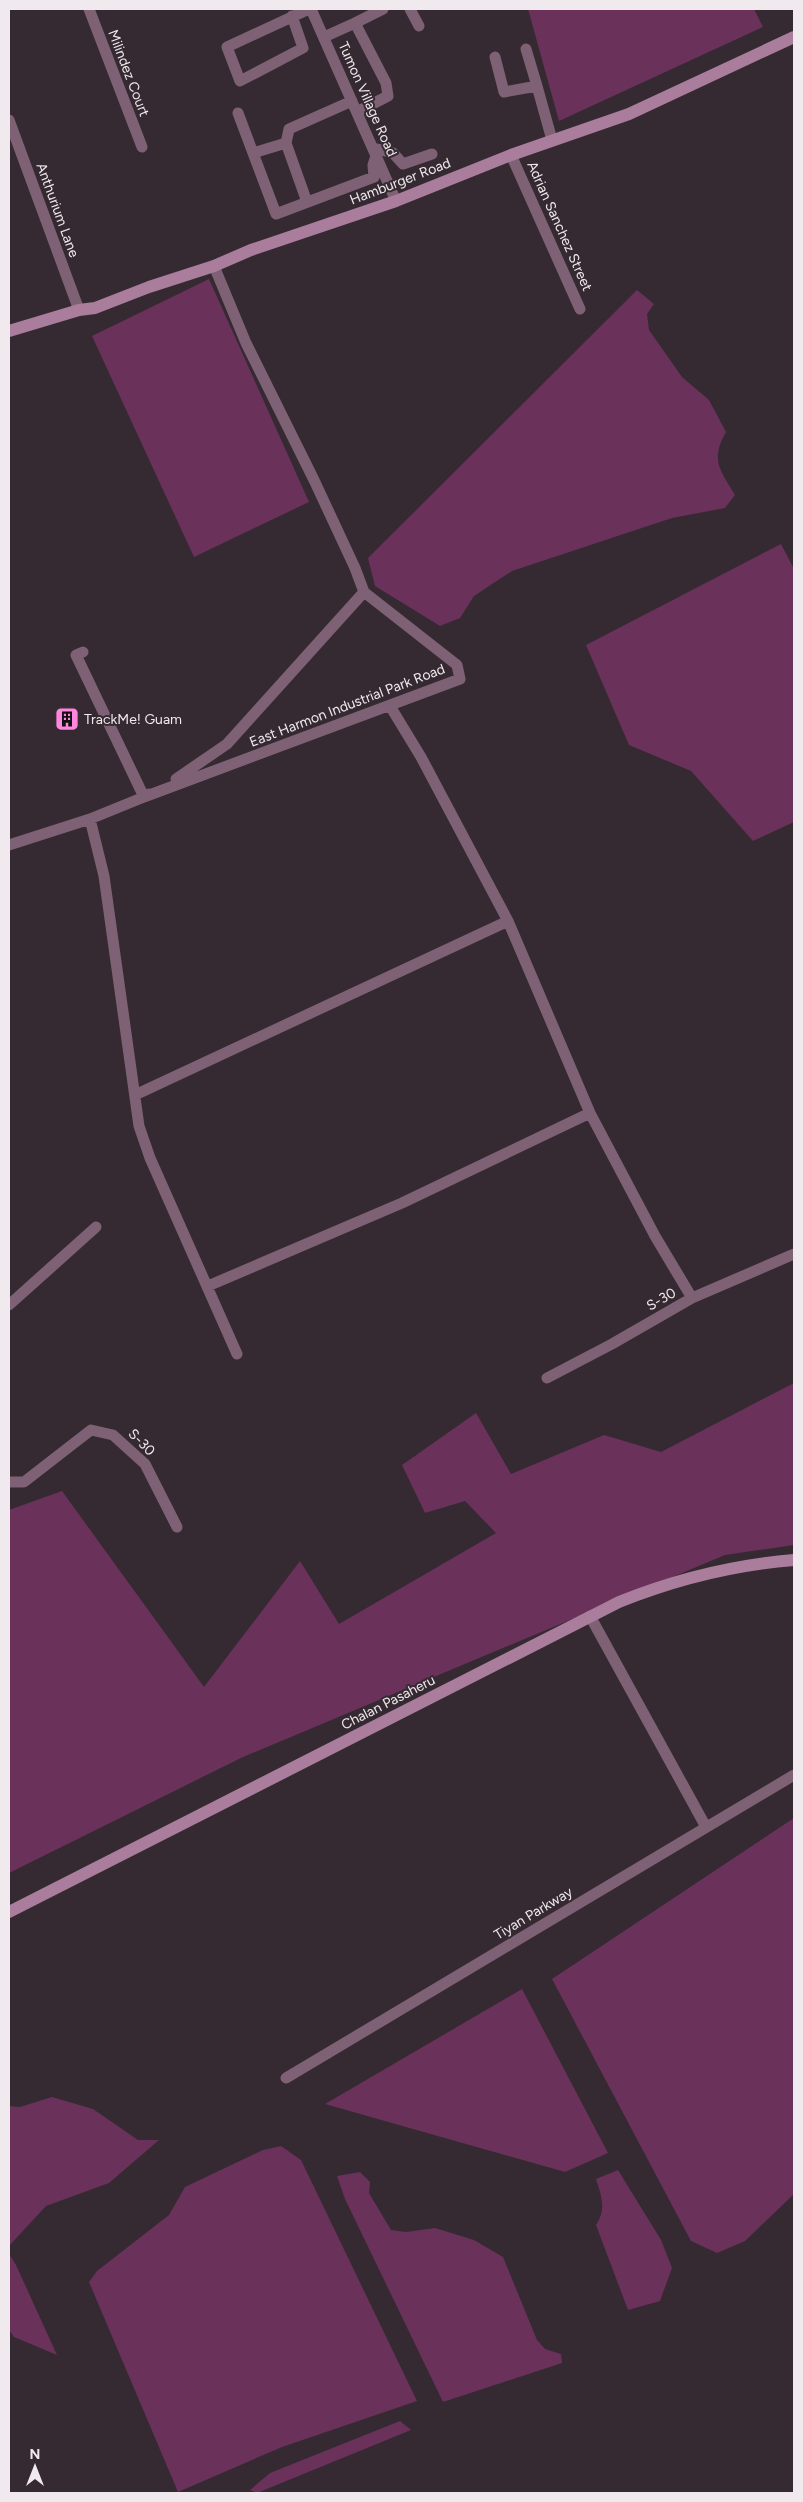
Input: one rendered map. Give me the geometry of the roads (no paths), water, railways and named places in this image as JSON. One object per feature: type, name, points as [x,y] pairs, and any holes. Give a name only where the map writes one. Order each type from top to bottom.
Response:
[{"type":"main road","name":"Hamburger Road","points":[[9,331],[79,310],[95,308],[214,266],[251,250],[396,201],[511,155],[629,114],[794,37]]},
{"type":"main road","name":"Chalan Pasaheru","points":[[9,1912],[590,1616],[646,1592],[695,1576],[736,1567],[794,1560]]},
{"type":"street","name":"Milindez Court","points":[[89,9],[142,147]]},
{"type":"street","points":[[292,16],[303,48],[240,80],[227,47],[292,16],[310,9]]},
{"type":"street","name":"Tumon Village Road","points":[[310,9],[396,201]]},
{"type":"street","points":[[324,37],[383,9]]},
{"type":"street","points":[[410,9],[419,26]]},
{"type":"street","points":[[308,202],[286,143],[289,129],[388,96],[386,83],[355,23]]},
{"type":"street","points":[[526,49],[552,140]]},
{"type":"street","points":[[495,58],[504,92],[536,86]]},
{"type":"street","points":[[238,113],[276,214],[374,177],[375,152],[393,153],[404,164],[432,154]]},
{"type":"street","name":"Anthurium Lane","points":[[9,120],[79,310]]},
{"type":"street","points":[[253,153],[286,143]]},
{"type":"street","name":"Adrian Sanchez Street","points":[[511,155],[580,308]]},
{"type":"street","points":[[83,652],[76,655],[144,797],[187,773],[227,744],[364,592],[355,568],[314,480],[246,343],[214,266]]},
{"type":"street","name":"East Harmon Industrial Park Road","points":[[9,845],[90,819],[460,679],[457,665],[364,592]]},
{"type":"street","points":[[390,706],[421,757],[508,921],[590,1113],[655,1236],[692,1298]]},
{"type":"street","points":[[90,819],[104,876],[139,1126],[150,1158],[237,1354]]},
{"type":"street","points":[[135,1095],[508,921]]},
{"type":"street","points":[[208,1286],[402,1203],[590,1113]]},
{"type":"street","points":[[9,1305],[96,1227]]},
{"type":"street","name":"S-30","points":[[546,1378],[612,1344],[692,1298],[794,1254]]},
{"type":"street","name":"S-30","points":[[9,1482],[24,1482],[91,1430],[113,1435],[145,1464],[177,1527]]},
{"type":"street","points":[[590,1616],[706,1827]]},
{"type":"street","name":"Tiyan Parkway","points":[[286,2078],[794,1775]]},
{"type":"place","name":"TrackMe! Guam","points":[[67,719]]}]
